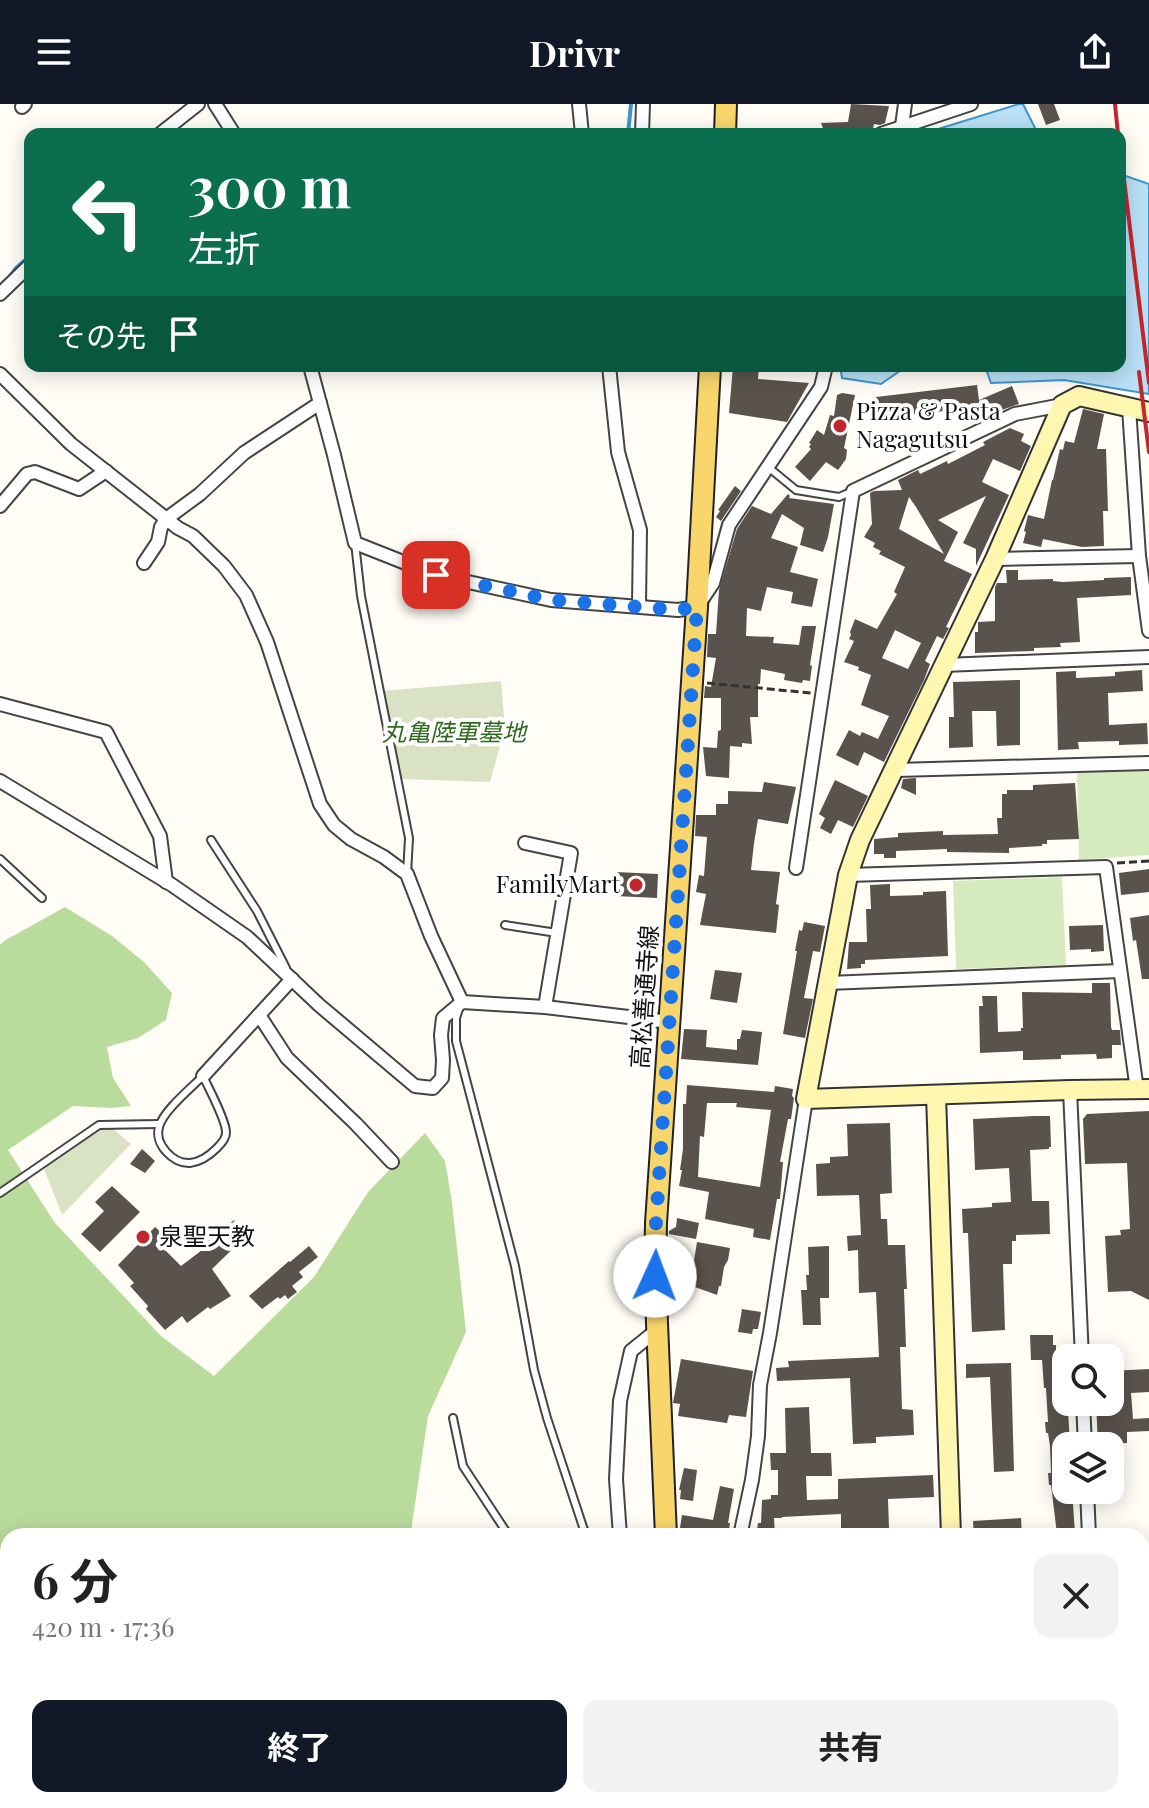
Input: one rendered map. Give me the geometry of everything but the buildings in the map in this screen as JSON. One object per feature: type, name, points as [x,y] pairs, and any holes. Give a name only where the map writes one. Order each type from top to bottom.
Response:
[{"type":"main road","points":[[725,128],[726,104]]},
{"type":"main road","name":"高松善通寺線","points":[[666,1528],[655,1276],[656,1223],[710,372]]},
{"type":"street","points":[[168,128],[198,104]]},
{"type":"street","points":[[215,104],[230,128]]},
{"type":"street","points":[[579,104],[581,128]]},
{"type":"street","points":[[642,128],[643,104]]},
{"type":"street","points":[[902,126],[905,104]]},
{"type":"street","points":[[897,128],[971,104]]},
{"type":"street","points":[[0,294],[24,271]]},
{"type":"street","points":[[312,372],[355,543],[436,575],[522,594],[551,600],[678,610],[697,607],[713,583],[729,525],[821,387],[825,372]]},
{"type":"street","points":[[610,372],[618,452],[640,530],[639,605]]},
{"type":"street","points":[[0,374],[71,444],[166,519],[193,536],[224,566],[246,595],[267,642],[320,804],[334,825],[351,839],[407,874],[431,936],[462,1002]]},
{"type":"street","points":[[796,868],[853,491],[1015,414],[1062,405],[1079,396],[1149,412]]},
{"type":"street","points":[[144,563],[158,542],[166,519],[200,494],[244,453],[320,403]]},
{"type":"street","points":[[742,1528],[758,1436],[760,1385],[806,1099],[848,875],[860,840],[995,559],[1062,405]]},
{"type":"street","points":[[1129,408],[1139,556],[1149,631]]},
{"type":"street","points":[[0,505],[27,474],[35,472],[79,489],[106,471]]},
{"type":"street","points":[[995,559],[1139,556]]},
{"type":"street","points":[[944,665],[1149,657]]},
{"type":"street","points":[[0,704],[106,732],[160,836],[166,882]]},
{"type":"street","points":[[896,770],[1149,763]]},
{"type":"street","points":[[0,781],[166,882],[247,937],[338,1022],[415,1086],[433,1088],[442,1078],[443,1018],[462,1002],[545,1007],[670,1022]]},
{"type":"street","points":[[525,843],[571,853],[545,1007]]},
{"type":"street","points":[[806,1099],[1143,1089],[1120,971],[1106,867],[848,875]]},
{"type":"street","points":[[828,983],[1120,971]]},
{"type":"street","points":[[203,1076],[292,979]]},
{"type":"street","points":[[259,1015],[287,1058],[392,1162]]},
{"type":"street","points":[[1070,1090],[1081,1344]]},
{"type":"street","points":[[936,1095],[951,1528]]},
{"type":"street","points":[[620,1528],[616,1479],[620,1401],[631,1351],[657,1330]]},
{"type":"street","points":[[1088,1504],[1089,1528]]},
{"type":"lane","points":[[768,467],[796,490],[839,497],[853,491]]},
{"type":"lane","points":[[355,543],[361,596],[409,838],[407,874]]},
{"type":"lane","points":[[211,840],[257,911],[292,979]]},
{"type":"lane","points":[[0,859],[42,898]]},
{"type":"lane","points":[[505,925],[557,933]]},
{"type":"lane","points":[[462,1002],[456,1018],[456,1041],[515,1266],[534,1370],[583,1528]]},
{"type":"lane","points":[[203,1076],[226,1132],[222,1143],[211,1154],[187,1163],[174,1159],[164,1149],[157,1137],[159,1124],[203,1076]]},
{"type":"lane","points":[[0,1193],[99,1125],[159,1124]]},
{"type":"lane","points":[[453,1418],[463,1466],[504,1528]]},
{"type":"path","points":[[692,682],[822,694]]},
{"type":"path","points":[[1106,867],[1149,861]]},
{"type":"green space","name":"丸亀陸軍墓地","points":[[501,681],[505,728],[490,782],[401,779],[382,691]]},
{"type":"green space","points":[[1149,770],[1149,855],[1079,860],[1077,772]]},
{"type":"green space","points":[[1062,877],[1066,965],[956,969],[953,881]]},
{"type":"green space","points":[[65,907],[112,936],[144,962],[172,993],[166,1020],[138,1038],[107,1047],[113,1078],[131,1106],[73,1106],[8,1150],[55,1223],[161,1336],[214,1376],[314,1277],[368,1192],[425,1133],[445,1161],[466,1332],[428,1416],[412,1528],[0,1528],[0,945]]},
{"type":"green space","points":[[99,1128],[112,1128],[131,1144],[62,1215],[44,1169]]},
{"type":"water","points":[[1023,104],[1035,128],[941,128]]},
{"type":"water","points":[[1126,176],[1149,184],[1149,394],[1064,380],[991,383],[987,372],[1126,372]]},
{"type":"water","points":[[841,372],[898,372],[881,384],[842,378]]},
{"type":"waterway","points":[[629,128],[631,104]]},
{"type":"waterway","points":[[9,278],[24,261]]},
{"type":"railway","points":[[1115,104],[1117,128]]},
{"type":"railway","points":[[1126,196],[1149,383]]},
{"type":"railway","points":[[1139,372],[1149,452]]},
{"type":"place","name":"Pizza & Pasta Nagagutsu","points":[[840,426]]},
{"type":"place","name":"FamilyMart","points":[[636,885]]},
{"type":"place","name":"泉聖天教","points":[[143,1237]]},
{"type":"route","points":[[436,575],[551,600],[678,610],[697,607],[655,1276]]}]
